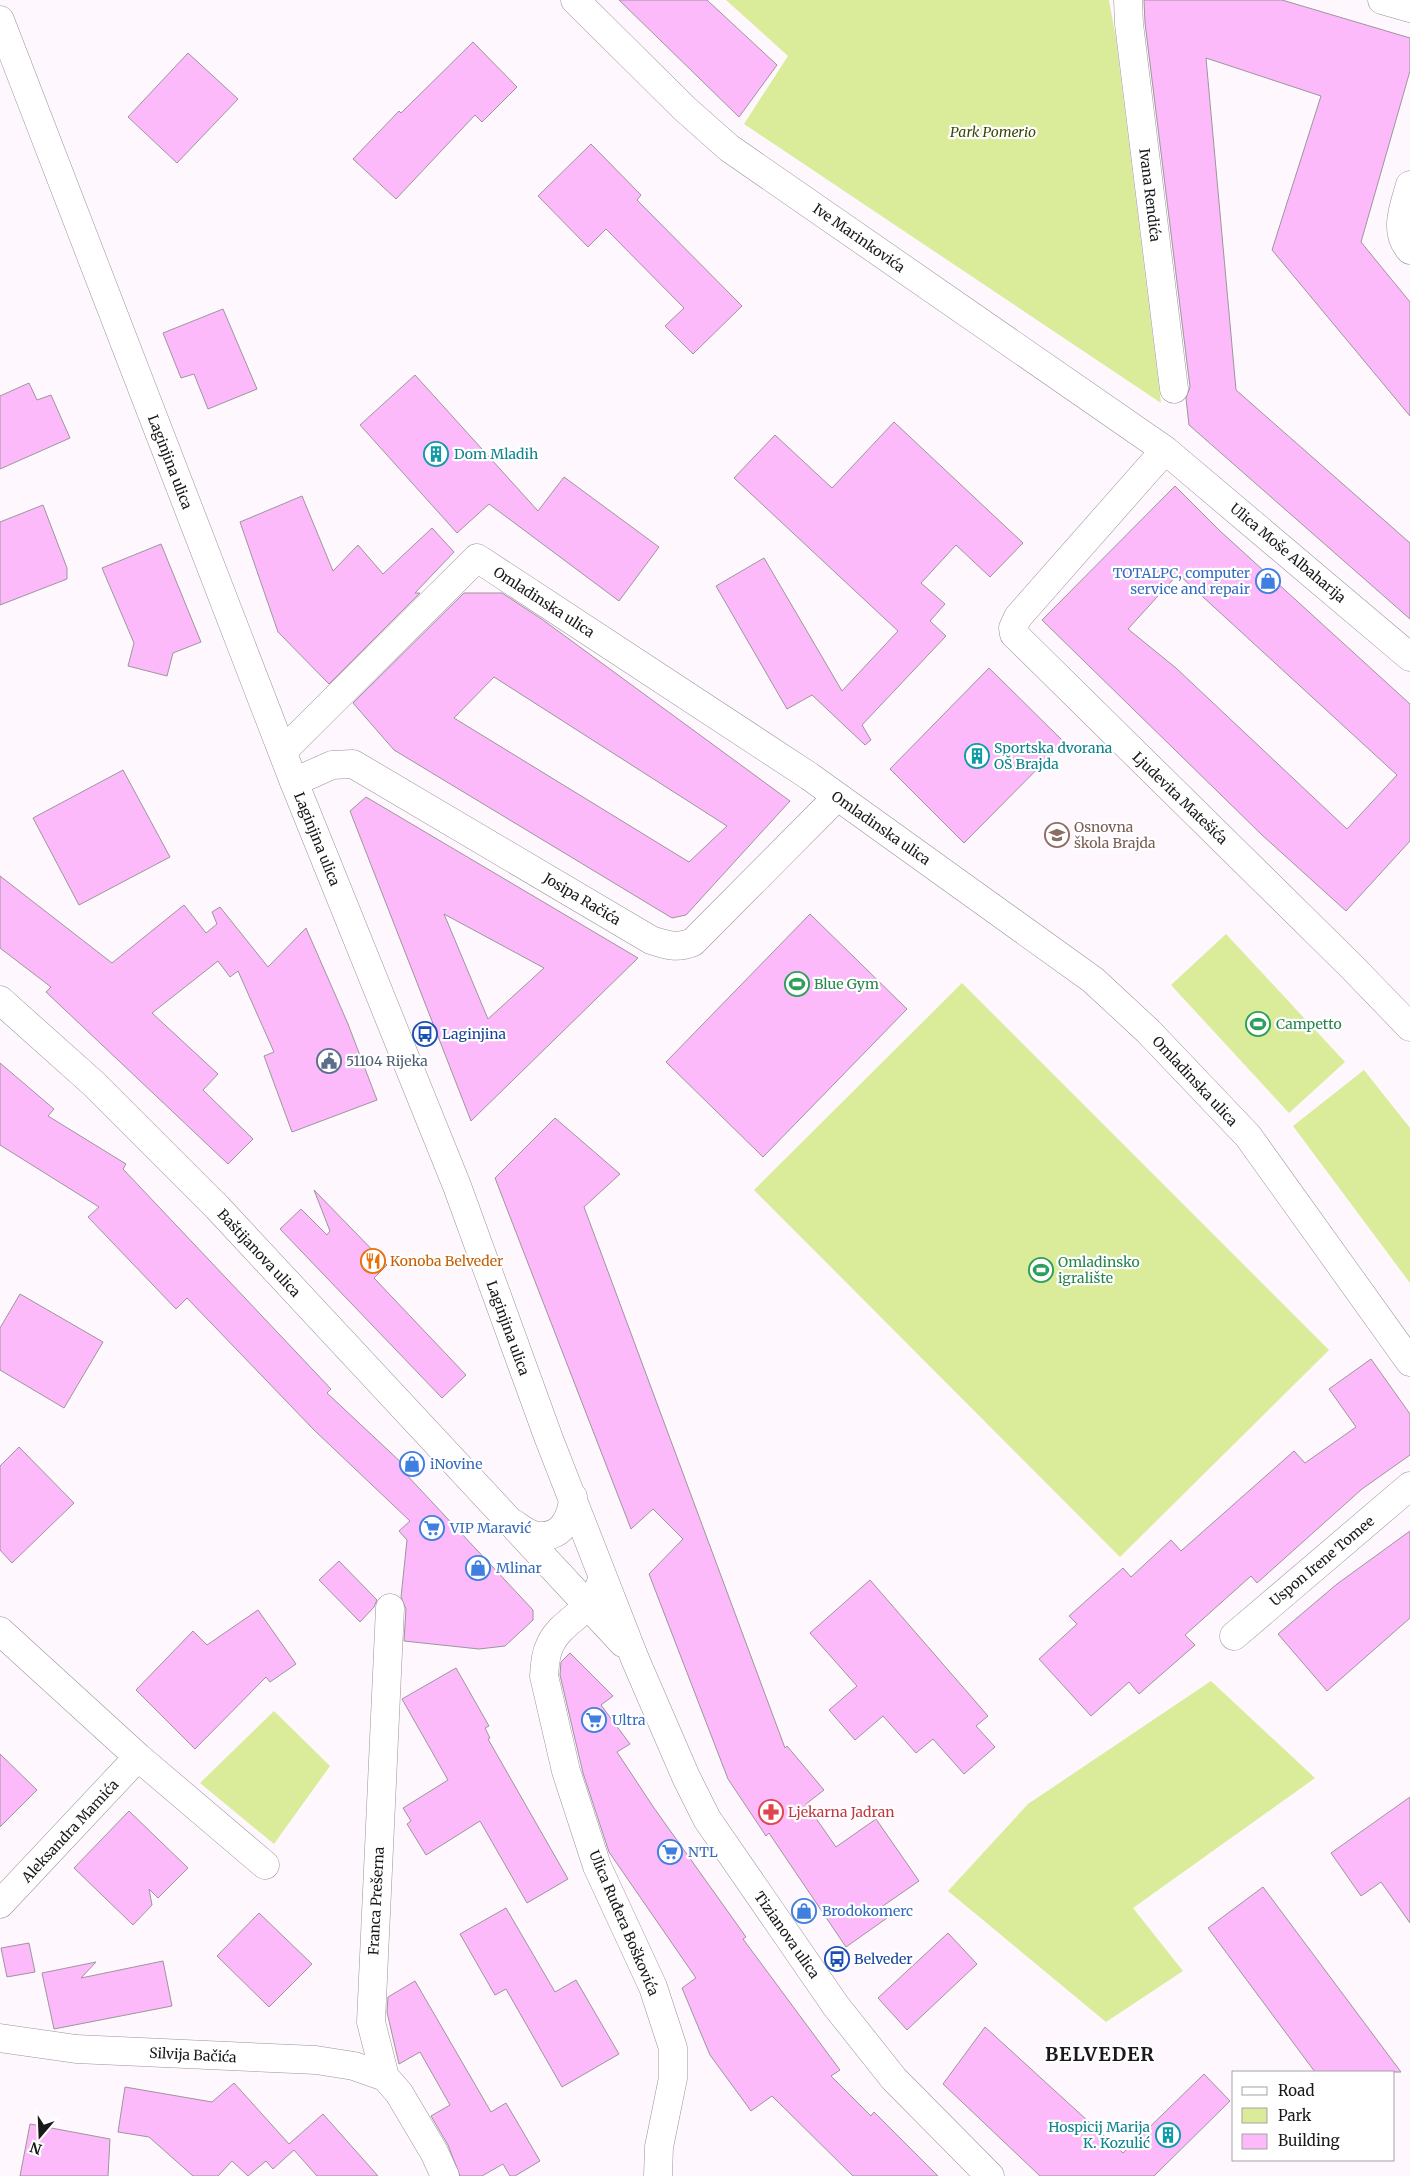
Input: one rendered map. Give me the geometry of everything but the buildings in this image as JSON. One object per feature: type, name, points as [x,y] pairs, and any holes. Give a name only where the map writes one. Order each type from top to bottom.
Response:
[{"type":"street","name":"Ive Marinkovića","points":[[575,0],[685,109],[729,148],[1165,450]]},
{"type":"street","name":"Ivana Rendića","points":[[1128,0],[1129,24],[1174,389]]},
{"type":"street","points":[[1382,0],[1410,8]]},
{"type":"street","name":"Laginjina ulica","points":[[0,20],[294,782],[457,1186],[549,1439],[635,1658]]},
{"type":"street","points":[[1410,186],[1400,221],[1401,233],[1410,250]]},
{"type":"street","name":"Ulica Moše Albaharija","points":[[1165,450],[1410,657]]},
{"type":"street","name":"Ljudevita Matešića","points":[[1165,450],[1018,617],[1013,628],[1014,634],[1352,967],[1410,1027]]},
{"type":"street","name":"Omladinska ulica","points":[[283,751],[477,558],[837,797],[1093,980],[1148,1031],[1248,1136],[1410,1362]]},
{"type":"street","name":"Josipa Račića","points":[[294,782],[332,765],[353,764],[651,940],[674,946],[684,946],[693,942],[837,797]]},
{"type":"street","name":"Baštijanova ulica","points":[[0,1000],[94,1084],[216,1207],[635,1658]]},
{"type":"street","name":"Uspon Irene Tomee","points":[[1234,1636],[1410,1486]]},
{"type":"street","points":[[506,1519],[535,1535],[556,1532],[564,1527],[570,1519],[573,1497]]},
{"type":"street","name":"Ulica Ruđera Boškovića","points":[[602,1574],[600,1588],[588,1606],[566,1625],[550,1644],[545,1660],[544,1676],[566,1771],[598,1866],[653,1987],[673,2048],[673,2078],[659,2147],[658,2176]]},
{"type":"street","name":"Franca Prešerna","points":[[390,1608],[371,2022],[385,2077],[399,2093],[434,2152],[445,2176]]},
{"type":"street","points":[[0,1631],[138,1756],[265,1865]]},
{"type":"street","name":"Tizianova ulica","points":[[635,1658],[686,1777],[707,1819],[733,1858],[836,2006],[881,2064],[990,2176]]},
{"type":"street","name":"Aleksandra Mamića","points":[[0,1904],[138,1756]]},
{"type":"street","name":"Silvija Bačića","points":[[0,2038],[76,2049],[316,2060],[354,2066],[385,2077]]},
{"type":"green space","name":"Park Pomerio","points":[[726,0],[1109,0],[1116,39],[1161,403],[744,124],[788,56]]},
{"type":"green space","name":"Campetto","points":[[1226,934],[1345,1062],[1289,1113],[1171,985]]},
{"type":"green space","name":"Omladinsko igralište","points":[[962,983],[1329,1350],[1120,1557],[754,1190]]},
{"type":"green space","points":[[1364,1070],[1410,1128],[1410,1283],[1293,1126]]},
{"type":"green space","points":[[1211,1681],[1315,1778],[1133,1908],[1183,1971],[1106,2022],[948,1891],[1028,1804]]},
{"type":"green space","points":[[274,1711],[330,1766],[274,1844],[200,1783]]},
{"type":"place","name":"Dom Mladih","points":[[436,454]]},
{"type":"place","name":"TOTALPC, computer service and repair","points":[[1268,581]]},
{"type":"place","name":"Sportska dvorana OŠ Brajda","points":[[977,756]]},
{"type":"place","name":"Osnovna škola Brajda","points":[[1057,835]]},
{"type":"place","name":"Blue Gym","points":[[797,984]]},
{"type":"place","name":"Campetto","points":[[1258,1024]]},
{"type":"place","name":"Laginjina","points":[[425,1034]]},
{"type":"place","name":"51104 Rijeka","points":[[329,1061]]},
{"type":"place","name":"Konoba Belveder","points":[[373,1261]]},
{"type":"place","name":"Omladinsko igralište","points":[[1041,1270]]},
{"type":"place","name":"iNovine","points":[[412,1464]]},
{"type":"place","name":"VIP Maravić","points":[[432,1528]]},
{"type":"place","name":"Mlinar","points":[[478,1568]]},
{"type":"place","name":"Ultra","points":[[594,1720]]},
{"type":"place","name":"Ljekarna Jadran","points":[[771,1812]]},
{"type":"place","name":"NTL","points":[[670,1852]]},
{"type":"place","name":"Brodokomerc","points":[[804,1911]]},
{"type":"place","name":"Belveder","points":[[837,1959]]},
{"type":"place","name":"Hospicij Marija K. Kozulić","points":[[1168,2135]]},
{"type":"district","name":"BELVEDER","points":[[1100,2054]]}]
